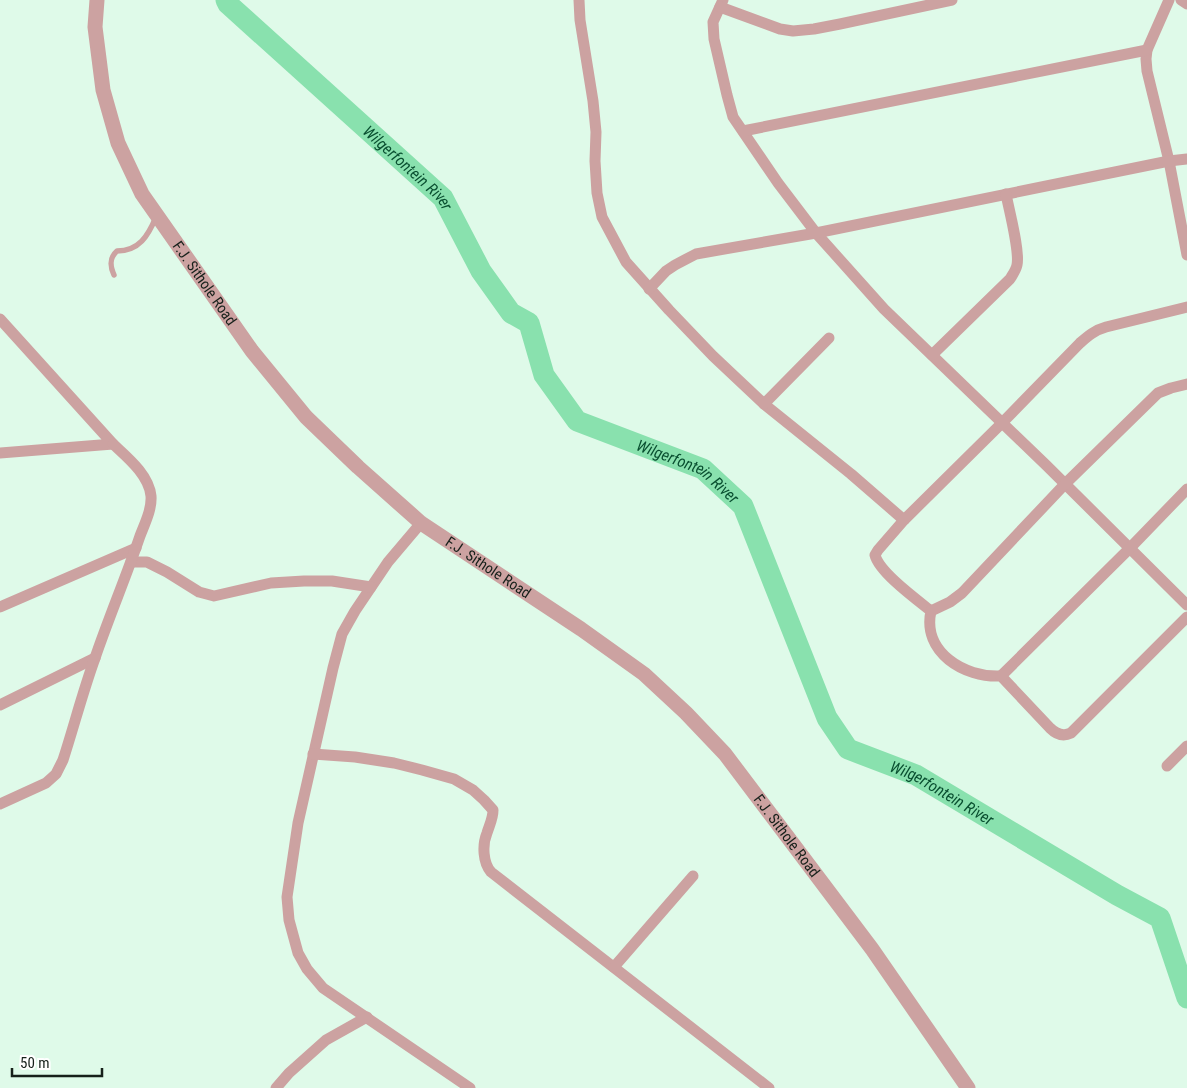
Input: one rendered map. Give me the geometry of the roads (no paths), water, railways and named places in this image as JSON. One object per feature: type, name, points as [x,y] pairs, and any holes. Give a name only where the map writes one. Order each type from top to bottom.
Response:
[{"type":"street","name":"F.J. Sithole Road","points":[[97,0],[95,27],[103,90],[118,143],[142,194],[252,351],[306,417],[358,467],[421,523],[644,674],[686,713],[725,754],[866,942],[968,1088]]},
{"type":"street","points":[[580,0],[580,20],[593,100],[596,132],[597,194],[602,217],[626,262],[713,356],[764,404],[851,474],[904,520]]},
{"type":"street","points":[[952,0],[832,26],[793,31],[780,29],[722,4],[714,22],[714,39],[733,117],[778,183],[816,233],[884,309],[1187,605]]},
{"type":"street","points":[[1169,0],[1147,50],[1146,58],[1147,71],[1187,255]]},
{"type":"street","points":[[1181,0],[1187,4]]},
{"type":"street","points":[[743,131],[1147,50]]},
{"type":"street","points":[[649,289],[675,265],[696,254],[816,233],[1187,158]]},
{"type":"street","points":[[932,355],[1010,279],[1017,267],[1017,249],[1006,194]]},
{"type":"street","points":[[931,611],[887,574],[876,559],[876,552],[904,520],[1080,343],[1096,330],[1187,307]]},
{"type":"street","points":[[0,319],[113,444],[136,466],[149,487],[151,495],[150,506],[136,548],[94,658],[63,760],[56,774],[46,783],[0,804]]},
{"type":"street","points":[[764,404],[829,338]]},
{"type":"street","points":[[931,611],[950,602],[962,593],[1065,484],[1158,393],[1187,384]]},
{"type":"street","points":[[0,452],[113,444]]},
{"type":"street","points":[[931,611],[929,629],[942,654],[971,673],[984,676],[1001,676],[1187,489]]},
{"type":"street","points":[[421,523],[388,562],[342,634],[298,823],[288,897],[289,920],[298,953],[307,969],[323,988],[470,1088]]},
{"type":"street","points":[[0,607],[136,548]]},
{"type":"street","points":[[131,562],[147,562],[199,592],[214,596],[271,583],[304,581],[332,582],[371,587]]},
{"type":"street","points":[[1001,676],[1050,728],[1058,734],[1068,734],[1187,617]]},
{"type":"street","points":[[0,705],[94,658]]},
{"type":"street","points":[[1167,766],[1187,746]]},
{"type":"street","points":[[313,754],[355,757],[394,763],[454,780],[473,790],[493,810],[484,843],[488,869],[769,1088]]},
{"type":"street","points":[[614,967],[693,876]]},
{"type":"street","points":[[276,1088],[289,1072],[326,1040],[367,1017]]},
{"type":"lane","points":[[114,275],[110,267],[112,254],[117,251],[134,248],[151,229],[157,215]]},
{"type":"waterway","name":"Wilgerfontein River","points":[[226,0],[228,4],[443,198],[481,271],[511,313],[529,323],[544,375],[577,421],[703,469],[743,506],[827,718],[848,749],[916,775],[1117,895],[1160,918],[1187,998]]}]
